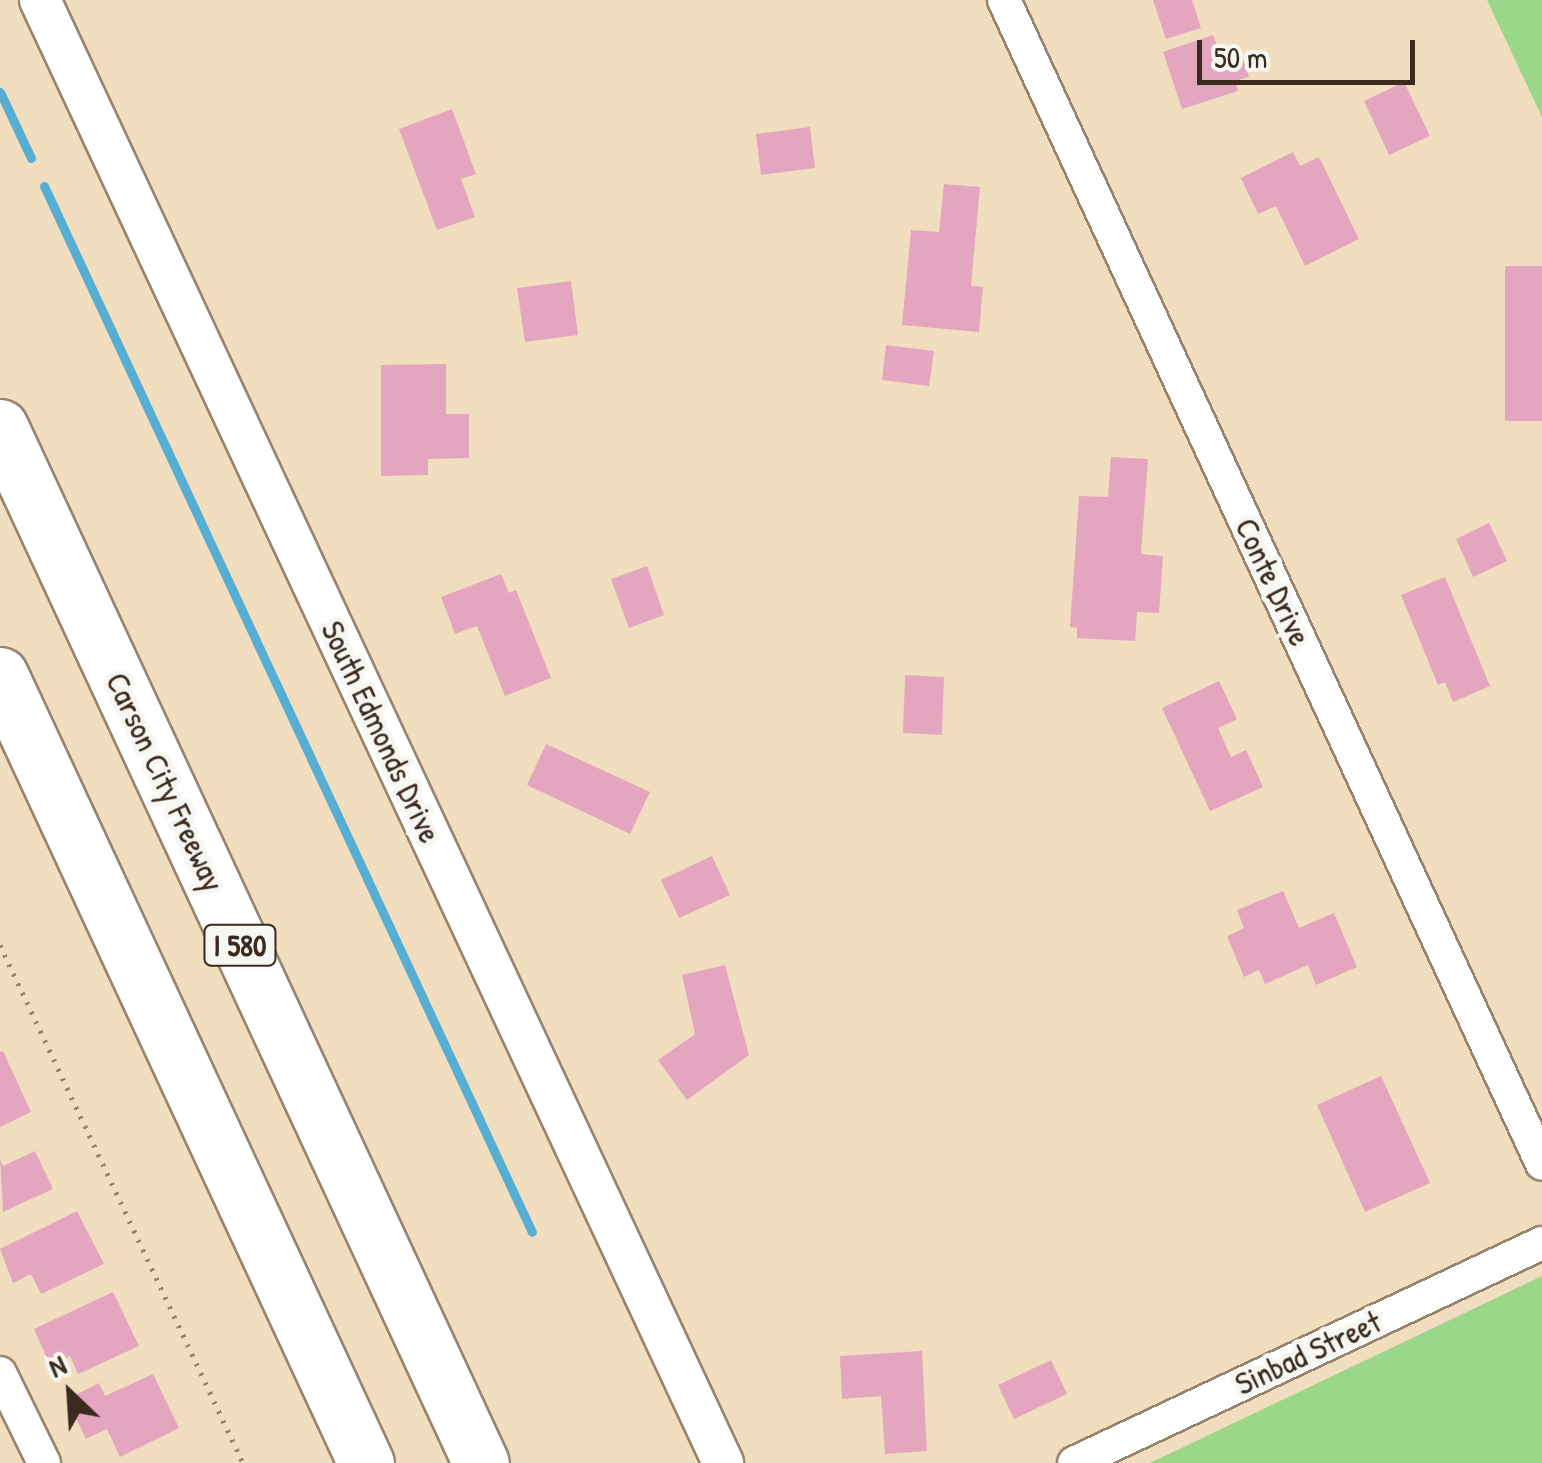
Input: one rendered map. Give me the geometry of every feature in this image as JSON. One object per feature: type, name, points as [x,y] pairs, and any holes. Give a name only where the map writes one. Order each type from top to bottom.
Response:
[{"type":"highway","name":"Carson City Freeway","points":[[0,428],[481,1463]]},
{"type":"highway","points":[[0,675],[366,1463]]},
{"type":"street","name":"South Edmonds Drive","points":[[40,0],[723,1463]]},
{"type":"street","name":"Conte Drive","points":[[1004,0],[1542,1164]]},
{"type":"street","name":"Sinbad Street","points":[[1074,1463],[1542,1242]]},
{"type":"street","points":[[0,1372],[44,1463]]},
{"type":"path","points":[[0,946],[243,1463]]},
{"type":"green space","points":[[1487,0],[1542,0],[1542,117]]},
{"type":"green space","points":[[1542,1276],[1542,1463],[1150,1463]]},
{"type":"building","points":[[1153,0],[1192,0],[1201,28],[1166,39]]},
{"type":"building","points":[[1213,35],[1220,54],[1239,47],[1249,77],[1235,81],[1238,91],[1182,109],[1163,52]]},
{"type":"building","points":[[1404,82],[1430,136],[1389,155],[1364,101]]},
{"type":"building","points":[[452,109],[476,174],[461,179],[475,217],[437,230],[399,129]]},
{"type":"building","points":[[810,127],[815,168],[761,175],[756,134]]},
{"type":"building","points":[[1293,152],[1300,166],[1319,157],[1359,239],[1305,266],[1276,206],[1258,214],[1241,178]]},
{"type":"building","points":[[944,184],[980,187],[971,286],[983,287],[979,332],[902,325],[911,230],[939,232]]},
{"type":"building","points":[[1505,266],[1542,266],[1542,421],[1505,421]]},
{"type":"building","points":[[571,281],[578,335],[525,342],[517,288]]},
{"type":"building","points":[[886,345],[934,351],[929,386],[882,380]]},
{"type":"building","points":[[446,364],[446,414],[469,414],[469,458],[428,459],[428,475],[381,476],[381,365]]},
{"type":"building","points":[[1111,457],[1148,459],[1141,554],[1163,556],[1159,613],[1137,612],[1135,641],[1077,638],[1077,628],[1070,627],[1079,496],[1108,497]]},
{"type":"building","points":[[1489,523],[1507,561],[1473,577],[1456,539]]},
{"type":"building","points":[[647,566],[664,615],[629,628],[611,579]]},
{"type":"building","points":[[501,574],[509,593],[516,590],[551,678],[505,696],[477,626],[455,634],[441,597]]},
{"type":"building","points":[[1445,577],[1490,686],[1453,702],[1445,682],[1438,685],[1401,595]]},
{"type":"building","points":[[905,675],[944,677],[942,735],[903,733]]},
{"type":"building","points":[[1219,681],[1237,719],[1218,728],[1231,757],[1246,750],[1263,787],[1210,811],[1162,708]]},
{"type":"building","points":[[546,744],[650,792],[630,834],[527,785]]},
{"type":"building","points":[[712,856],[730,895],[679,918],[661,880]]},
{"type":"building","points":[[1283,891],[1299,928],[1334,913],[1357,967],[1316,985],[1308,965],[1265,984],[1259,970],[1244,977],[1227,936],[1244,928],[1237,910]]},
{"type":"building","points":[[725,965],[749,1055],[687,1100],[658,1060],[695,1034],[682,975]]},
{"type":"building","points":[[3,1051],[31,1112],[0,1127],[0,1052]]},
{"type":"building","points":[[1381,1076],[1430,1183],[1365,1212],[1317,1105]]},
{"type":"building","points":[[35,1151],[53,1189],[3,1212],[0,1159],[3,1166]]},
{"type":"building","points":[[77,1211],[104,1264],[41,1294],[31,1274],[13,1283],[0,1249]]},
{"type":"building","points":[[113,1292],[139,1346],[78,1374],[70,1356],[50,1365],[34,1329]]},
{"type":"building","points":[[922,1351],[927,1451],[885,1454],[881,1396],[842,1399],[840,1356]]},
{"type":"building","points":[[1051,1360],[1067,1394],[1014,1419],[998,1385]]},
{"type":"building","points":[[153,1374],[179,1428],[120,1457],[107,1429],[86,1439],[67,1399],[99,1383],[105,1396]]},
{"type":"waterway","points":[[0,92],[31,158]]},
{"type":"waterway","points":[[44,186],[532,1232]]}]
